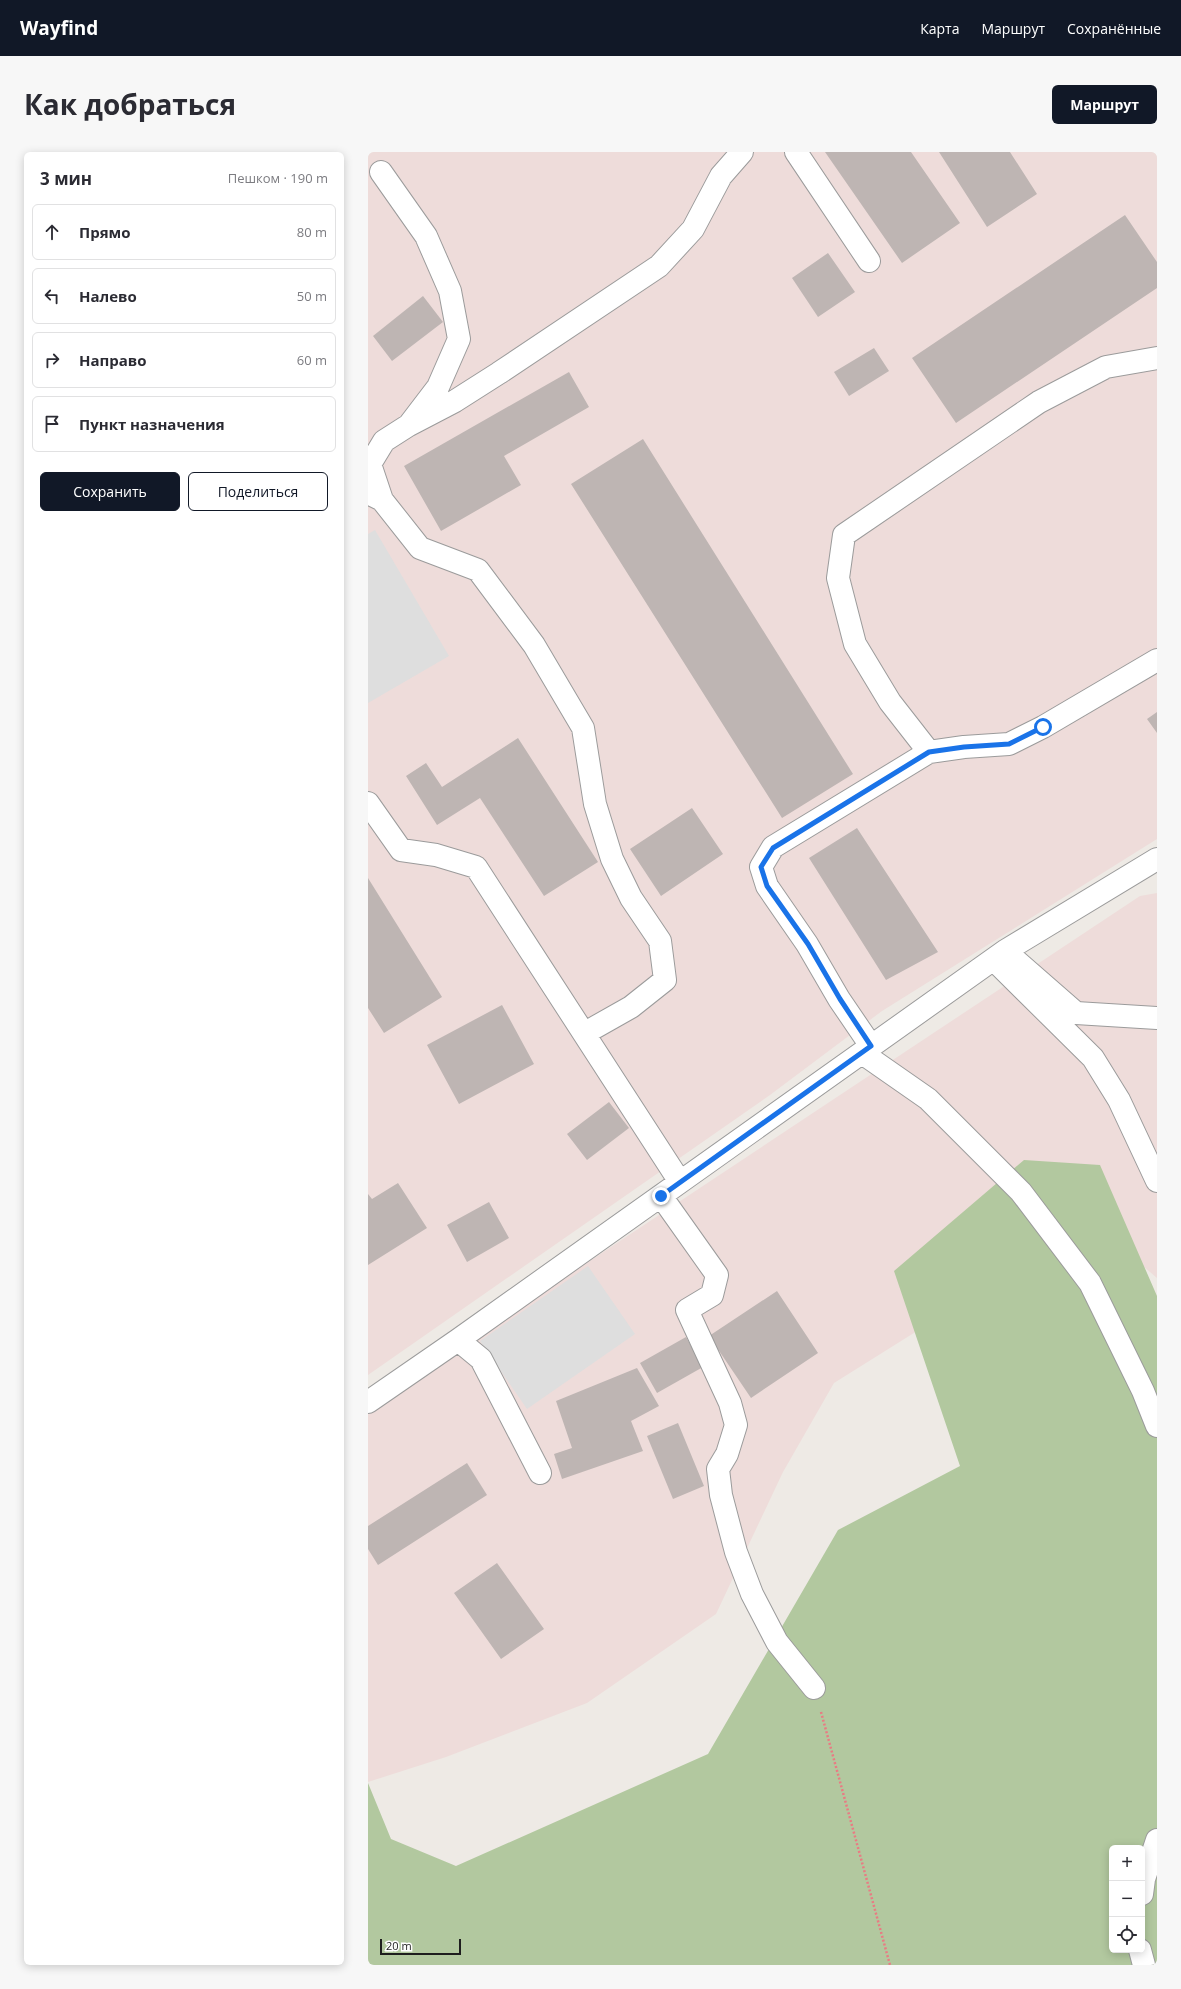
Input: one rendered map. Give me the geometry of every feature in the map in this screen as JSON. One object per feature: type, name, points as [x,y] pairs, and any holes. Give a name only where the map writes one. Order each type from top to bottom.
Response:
[{"type":"street","points":[[584,1033],[631,1007],[665,980],[660,941],[631,898],[612,859],[595,804],[583,728],[534,645],[478,570],[420,548],[375,497],[370,464],[384,442],[409,425],[455,401],[500,373],[659,266],[693,229],[721,176],[742,152]]},
{"type":"street","points":[[796,152],[869,261]]},
{"type":"street","points":[[381,172],[426,236],[450,291],[459,339],[438,387],[409,425]]},
{"type":"street","points":[[929,752],[890,702],[855,644],[838,578],[844,535],[1039,402],[1106,367],[1157,358]]},
{"type":"street","points":[[1157,660],[1043,727],[1009,744],[964,747],[929,752],[773,848],[761,867],[767,886],[808,944],[840,999],[866,1049],[928,1099],[1021,1192],[1090,1283],[1143,1391],[1157,1426]]},
{"type":"street","points":[[368,803],[401,850],[436,855],[476,867],[584,1033],[644,1129],[680,1182]]},
{"type":"street","points":[[368,1402],[458,1340],[866,1049],[1000,956],[1157,859]]},
{"type":"street","points":[[1000,956],[1076,1013],[1157,1018]]},
{"type":"street","points":[[1000,956],[1093,1058],[1119,1100],[1157,1181]]},
{"type":"street","points":[[661,1196],[717,1275],[712,1295],[687,1310],[730,1403],[736,1425],[727,1454],[718,1470],[721,1496],[736,1552],[752,1594],[778,1642],[814,1688]]},
{"type":"street","points":[[458,1340],[481,1359],[540,1473]]},
{"type":"street","points":[[1144,1881],[1157,1840]]},
{"type":"street","points":[[1141,1953],[1144,1965]]},
{"type":"path","points":[[814,1688],[890,1965]]},
{"type":"shaded area","points":[[368,152],[1157,152],[1157,839],[882,1011],[770,1095],[368,1375]]},
{"type":"shaded area","points":[[375,530],[449,656],[368,703],[368,534]]},
{"type":"shaded area","points":[[1157,893],[1157,1278],[1130,1255],[1072,1234],[834,1383],[783,1472],[716,1614],[587,1703],[446,1757],[368,1782],[368,1405],[433,1365],[1140,896]]},
{"type":"shaded area","points":[[588,1266],[635,1334],[527,1409],[480,1341]]},
{"type":"green space","points":[[1024,1160],[1100,1165],[1157,1296],[1157,1965],[368,1965],[368,1783],[391,1839],[456,1866],[708,1754],[838,1530],[960,1466],[894,1271]]},
{"type":"building","points":[[825,152],[911,152],[960,223],[902,263]]},
{"type":"building","points":[[939,152],[1010,152],[1037,194],[987,227]]},
{"type":"building","points":[[1125,215],[1157,262],[1157,288],[956,423],[912,358]]},
{"type":"building","points":[[828,253],[855,292],[818,317],[792,278]]},
{"type":"building","points":[[423,296],[443,322],[392,361],[373,336]]},
{"type":"building","points":[[874,348],[889,371],[849,396],[834,372]]},
{"type":"building","points":[[569,372],[589,407],[504,456],[521,485],[441,531],[404,466]]},
{"type":"building","points":[[643,439],[853,774],[782,818],[571,484]]},
{"type":"building","points":[[1157,712],[1157,733],[1147,719]]},
{"type":"building","points":[[518,738],[598,862],[544,896],[480,798],[437,825],[406,776],[426,763],[442,787]]},
{"type":"building","points":[[692,808],[723,854],[661,896],[630,849]]},
{"type":"building","points":[[857,828],[938,952],[886,980],[809,858]]},
{"type":"building","points":[[368,878],[442,997],[384,1033],[368,1008]]},
{"type":"building","points":[[502,1005],[534,1064],[459,1104],[427,1045]]},
{"type":"building","points":[[609,1102],[629,1128],[587,1160],[567,1134]]},
{"type":"building","points":[[398,1183],[427,1228],[368,1265],[368,1194],[372,1199]]},
{"type":"building","points":[[489,1202],[509,1238],[467,1262],[447,1225]]},
{"type":"building","points":[[777,1291],[818,1353],[751,1398],[709,1336]]},
{"type":"building","points":[[686,1337],[703,1367],[657,1393],[640,1363]]},
{"type":"building","points":[[637,1368],[659,1406],[631,1421],[643,1451],[562,1479],[554,1454],[572,1448],[556,1401]]},
{"type":"building","points":[[678,1423],[704,1486],[673,1499],[647,1436]]},
{"type":"building","points":[[467,1463],[487,1495],[378,1565],[368,1549],[368,1526]]},
{"type":"building","points":[[497,1563],[544,1629],[501,1659],[454,1593]]},
{"type":"route","points":[[661,1196],[871,1046],[840,999],[808,944],[767,886],[761,867],[773,848],[929,752],[964,747],[1009,744],[1043,727]]}]
